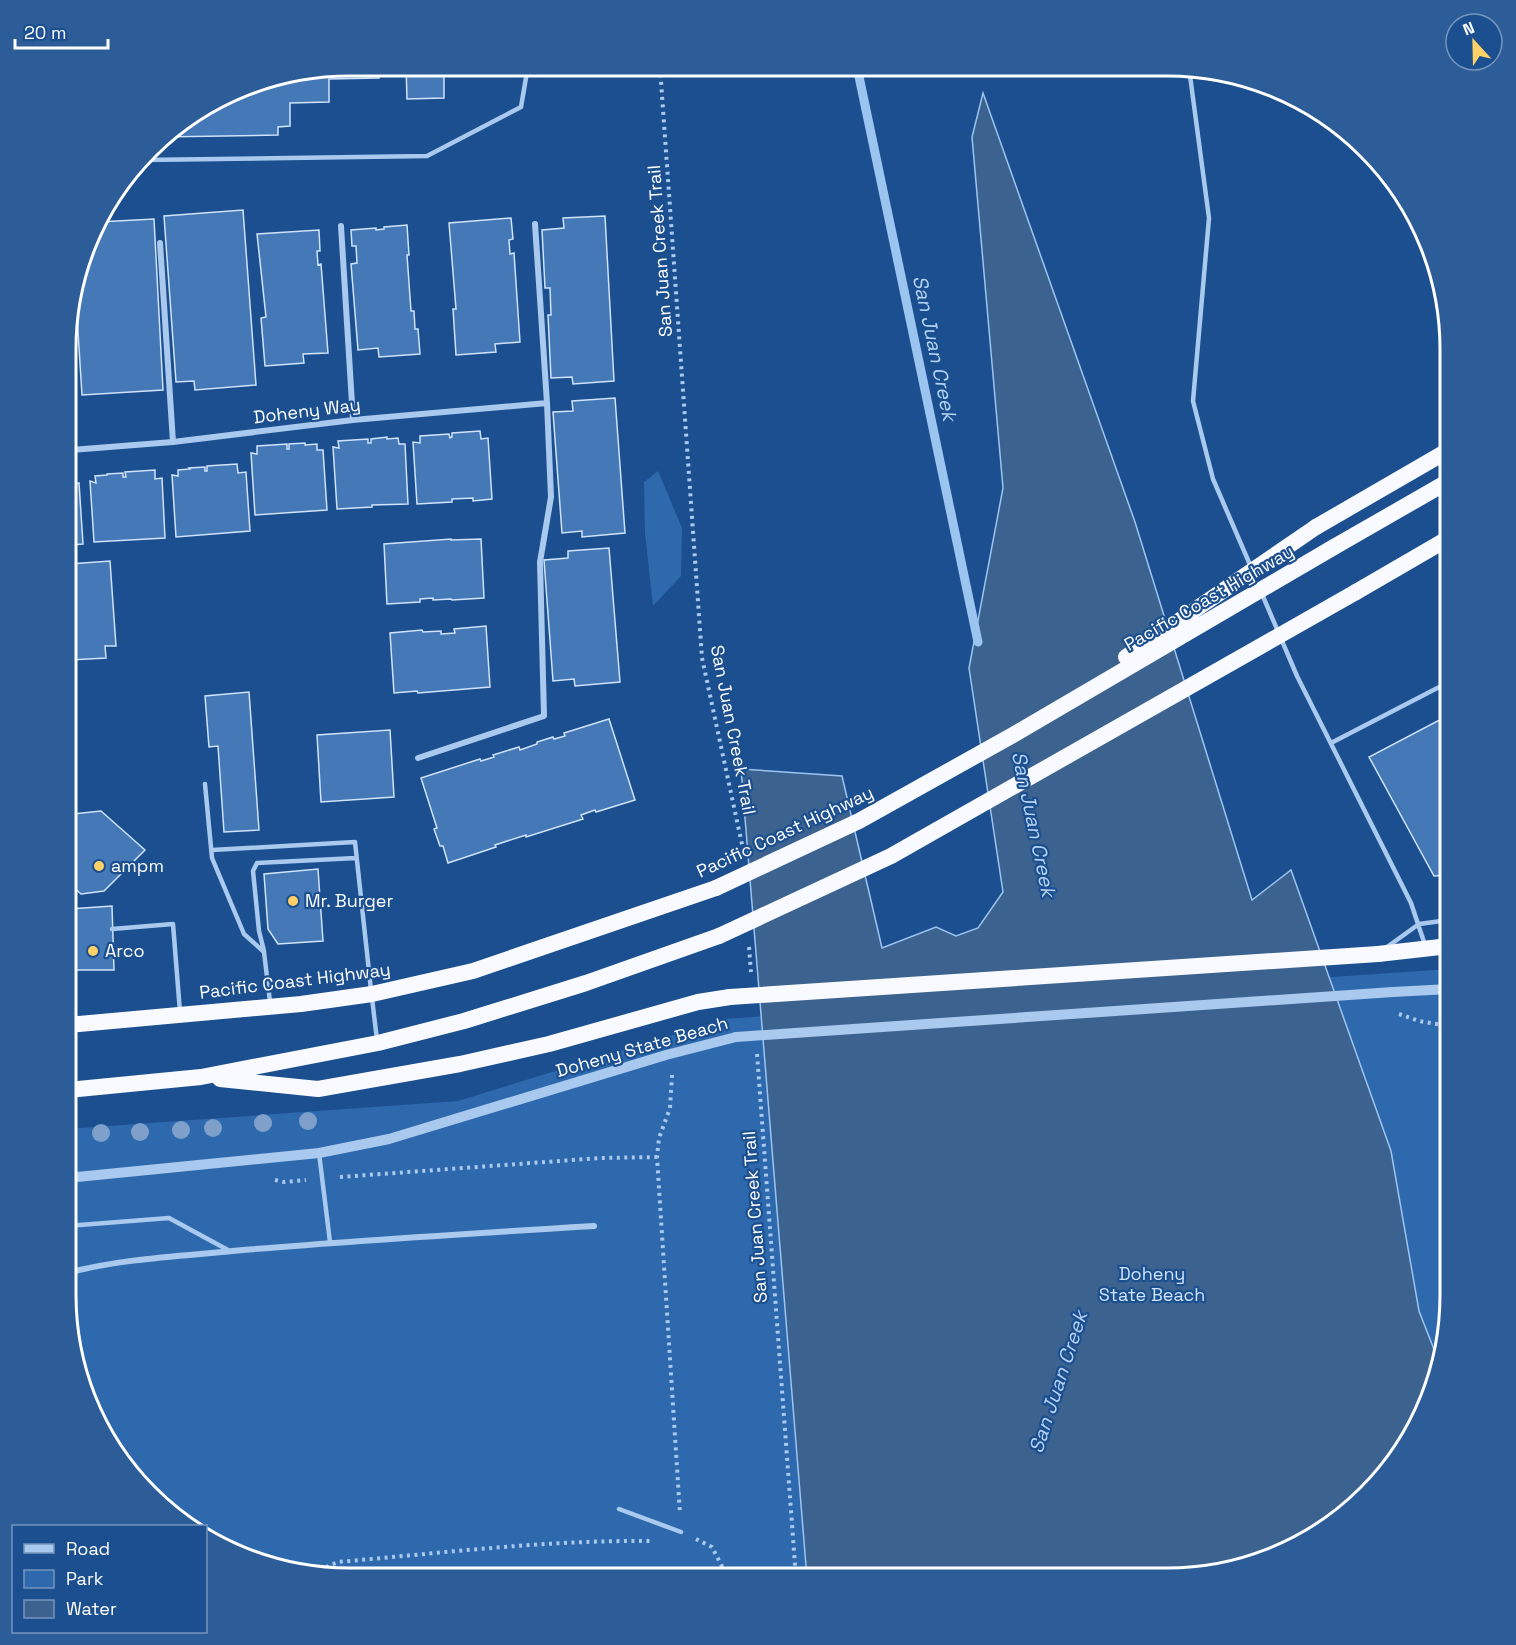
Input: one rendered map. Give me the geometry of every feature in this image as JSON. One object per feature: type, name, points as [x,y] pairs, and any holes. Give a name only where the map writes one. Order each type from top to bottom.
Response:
[{"type":"highway","points":[[1013,735],[1316,527],[1440,455]]},
{"type":"highway","name":"Pacific Coast Highway","points":[[76,1024],[270,1007],[372,994],[473,971],[716,888],[859,821],[1013,735],[1440,486]]},
{"type":"highway","points":[[76,1089],[201,1077],[378,1043],[464,1021],[586,983],[719,936],[891,856],[1440,543]]},
{"type":"highway","points":[[201,1077],[318,1089],[471,1062],[549,1044],[698,1002],[730,997],[1378,954],[1440,947]]},
{"type":"street","points":[[418,758],[544,716],[540,562],[551,497],[548,403],[536,224]]},
{"type":"street","points":[[341,226],[353,420]]},
{"type":"street","points":[[160,243],[173,442]]},
{"type":"street","name":"Doheny Way","points":[[76,450],[173,442],[353,420],[548,403]]},
{"type":"street","name":"Doheny State Beach","points":[[76,1177],[319,1153],[389,1139],[666,1055],[736,1037],[1440,989]]},
{"type":"street","points":[[76,1271],[90,1267],[330,1242],[594,1226]]},
{"type":"lane","points":[[152,160],[427,156],[521,107],[526,76]]},
{"type":"lane","points":[[1190,78],[1209,218],[1193,401],[1213,479],[1255,578]]},
{"type":"lane","points":[[1260,588],[1297,676],[1411,903],[1426,948]]},
{"type":"lane","points":[[1330,743],[1440,687]]},
{"type":"lane","points":[[205,784],[212,858],[243,934],[264,952]]},
{"type":"lane","points":[[212,850],[355,842],[378,1043]]},
{"type":"lane","points":[[270,1007],[253,871],[257,863],[356,858]]},
{"type":"lane","points":[[1378,954],[1419,924],[1440,921]]},
{"type":"lane","points":[[112,929],[173,924],[180,1015]]},
{"type":"lane","points":[[319,1153],[330,1242]]},
{"type":"lane","points":[[76,1225],[169,1218],[231,1252]]},
{"type":"lane","points":[[619,1509],[681,1532]]},
{"type":"path","name":"San Juan Creek Trail","points":[[661,76],[702,658],[743,858]]},
{"type":"path","points":[[749,940],[752,976]]},
{"type":"path","points":[[1393,1012],[1419,1021],[1440,1024]]},
{"type":"path","name":"San Juan Creek Trail","points":[[757,1046],[795,1568]]},
{"type":"path","points":[[325,1567],[338,1562],[513,1545],[611,1541],[681,1542],[657,1157],[659,1138],[670,1108],[672,1076],[666,1055]]},
{"type":"path","points":[[322,1179],[600,1158],[657,1157]]},
{"type":"path","points":[[681,1532],[712,1547],[723,1568]]},
{"type":"green space","points":[[658,471],[682,528],[681,576],[653,606],[645,533],[644,482]]},
{"type":"green space","name":"Doheny State Beach","points":[[1440,970],[1439,1314],[1434,1349],[1425,1384],[1394,1447],[1360,1489],[1333,1512],[1303,1532],[1255,1554],[1220,1563],[1185,1568],[331,1568],[296,1563],[261,1554],[213,1532],[207,1528],[207,1525],[201,1525],[183,1512],[156,1489],[122,1447],[91,1384],[79,1331],[76,1296],[76,1128],[458,1101],[724,1019]]},
{"type":"water","points":[[983,93],[1135,522],[1252,900],[1291,870],[1391,1151],[1419,1311],[1434,1349],[1425,1384],[1403,1432],[1383,1462],[1360,1489],[1333,1512],[1303,1532],[1255,1554],[1220,1563],[1185,1568],[806,1568],[741,769],[842,776],[882,948],[936,927],[956,936],[978,928],[1003,892],[969,668],[1003,488],[972,137]]},
{"type":"building","points":[[379,76],[379,78],[329,79],[329,102],[290,103],[290,126],[278,127],[278,135],[178,137],[213,113],[261,91],[314,79]]},
{"type":"building","points":[[406,76],[444,76],[444,98],[407,99]]},
{"type":"building","points":[[243,210],[256,385],[195,390],[194,381],[176,382],[164,216]]},
{"type":"building","points":[[605,216],[614,381],[573,384],[572,377],[551,378],[548,315],[551,315],[550,288],[545,288],[542,230],[564,228],[563,218]]},
{"type":"building","points":[[511,218],[513,239],[509,240],[510,254],[514,253],[520,342],[495,344],[496,352],[456,355],[453,309],[456,309],[449,223]]},
{"type":"building","points":[[154,219],[163,390],[82,395],[78,326],[79,314],[91,261],[109,221]]},
{"type":"building","points":[[407,225],[411,311],[414,311],[415,329],[418,329],[420,354],[379,357],[378,348],[358,350],[351,264],[357,263],[356,246],[352,246],[351,230],[376,228],[376,230]]},
{"type":"building","points":[[319,230],[318,265],[321,264],[328,353],[303,354],[304,363],[265,366],[261,318],[266,317],[257,234]]},
{"type":"building","points":[[615,398],[625,533],[582,537],[582,531],[562,533],[553,412],[573,411],[572,401]]},
{"type":"building","points":[[480,431],[481,439],[488,438],[492,499],[473,501],[473,498],[452,499],[452,502],[417,504],[413,442],[420,443],[420,436],[449,434],[450,438],[452,433]]},
{"type":"building","points":[[387,437],[387,439],[398,438],[399,444],[405,444],[408,504],[337,509],[333,447],[339,448],[338,441],[368,439],[368,443],[371,443],[371,439]]},
{"type":"building","points":[[305,443],[305,445],[317,444],[317,450],[323,450],[327,510],[255,515],[251,453],[257,454],[257,446],[287,444],[287,449],[289,449],[289,444]]},
{"type":"building","points":[[237,464],[238,473],[246,472],[250,531],[176,537],[172,475],[178,476],[178,470],[189,468],[205,467],[207,471],[207,466]]},
{"type":"building","points":[[155,470],[155,479],[162,478],[165,538],[94,542],[90,481],[96,483],[95,476],[123,473],[123,477],[126,477],[125,472]]},
{"type":"building","points":[[79,483],[83,544],[76,545],[76,484]]},
{"type":"building","points":[[481,539],[484,598],[433,600],[433,598],[420,599],[420,602],[387,604],[384,544]]},
{"type":"building","points":[[609,548],[620,682],[575,686],[574,679],[553,681],[544,560],[568,558],[568,551]]},
{"type":"building","points":[[110,561],[116,646],[105,646],[106,658],[76,660],[76,564]]},
{"type":"building","points":[[486,626],[490,687],[394,693],[390,633],[422,630],[423,632],[441,631],[441,634],[455,633],[454,629]]},
{"type":"building","points":[[249,692],[259,830],[224,832],[218,746],[209,747],[205,696]]},
{"type":"building","points":[[609,719],[635,800],[596,812],[595,810],[581,815],[583,819],[495,845],[496,847],[448,863],[443,846],[440,846],[434,829],[437,828],[421,778],[480,759],[481,761],[494,757],[493,755],[519,747],[520,750],[553,737],[554,739],[565,736],[564,733]]},
{"type":"building","points":[[1440,720],[1440,876],[1434,876],[1369,757]]},
{"type":"building","points":[[390,730],[394,797],[321,802],[317,735]]},
{"type":"building","name":"ampm","points":[[101,811],[145,850],[104,891],[81,894],[76,889],[76,814]]},
{"type":"building","name":"Mr. Burger","points":[[318,869],[323,941],[278,944],[268,929],[264,874]]},
{"type":"building","name":"Arco","points":[[112,906],[114,970],[76,970],[76,909]]},
{"type":"waterway","name":"San Juan Creek","points":[[859,76],[978,642]]},
{"type":"place","name":"ampm","points":[[99,866]]},
{"type":"place","name":"Mr. Burger","points":[[293,901]]},
{"type":"place","name":"Arco","points":[[93,951]]}]
